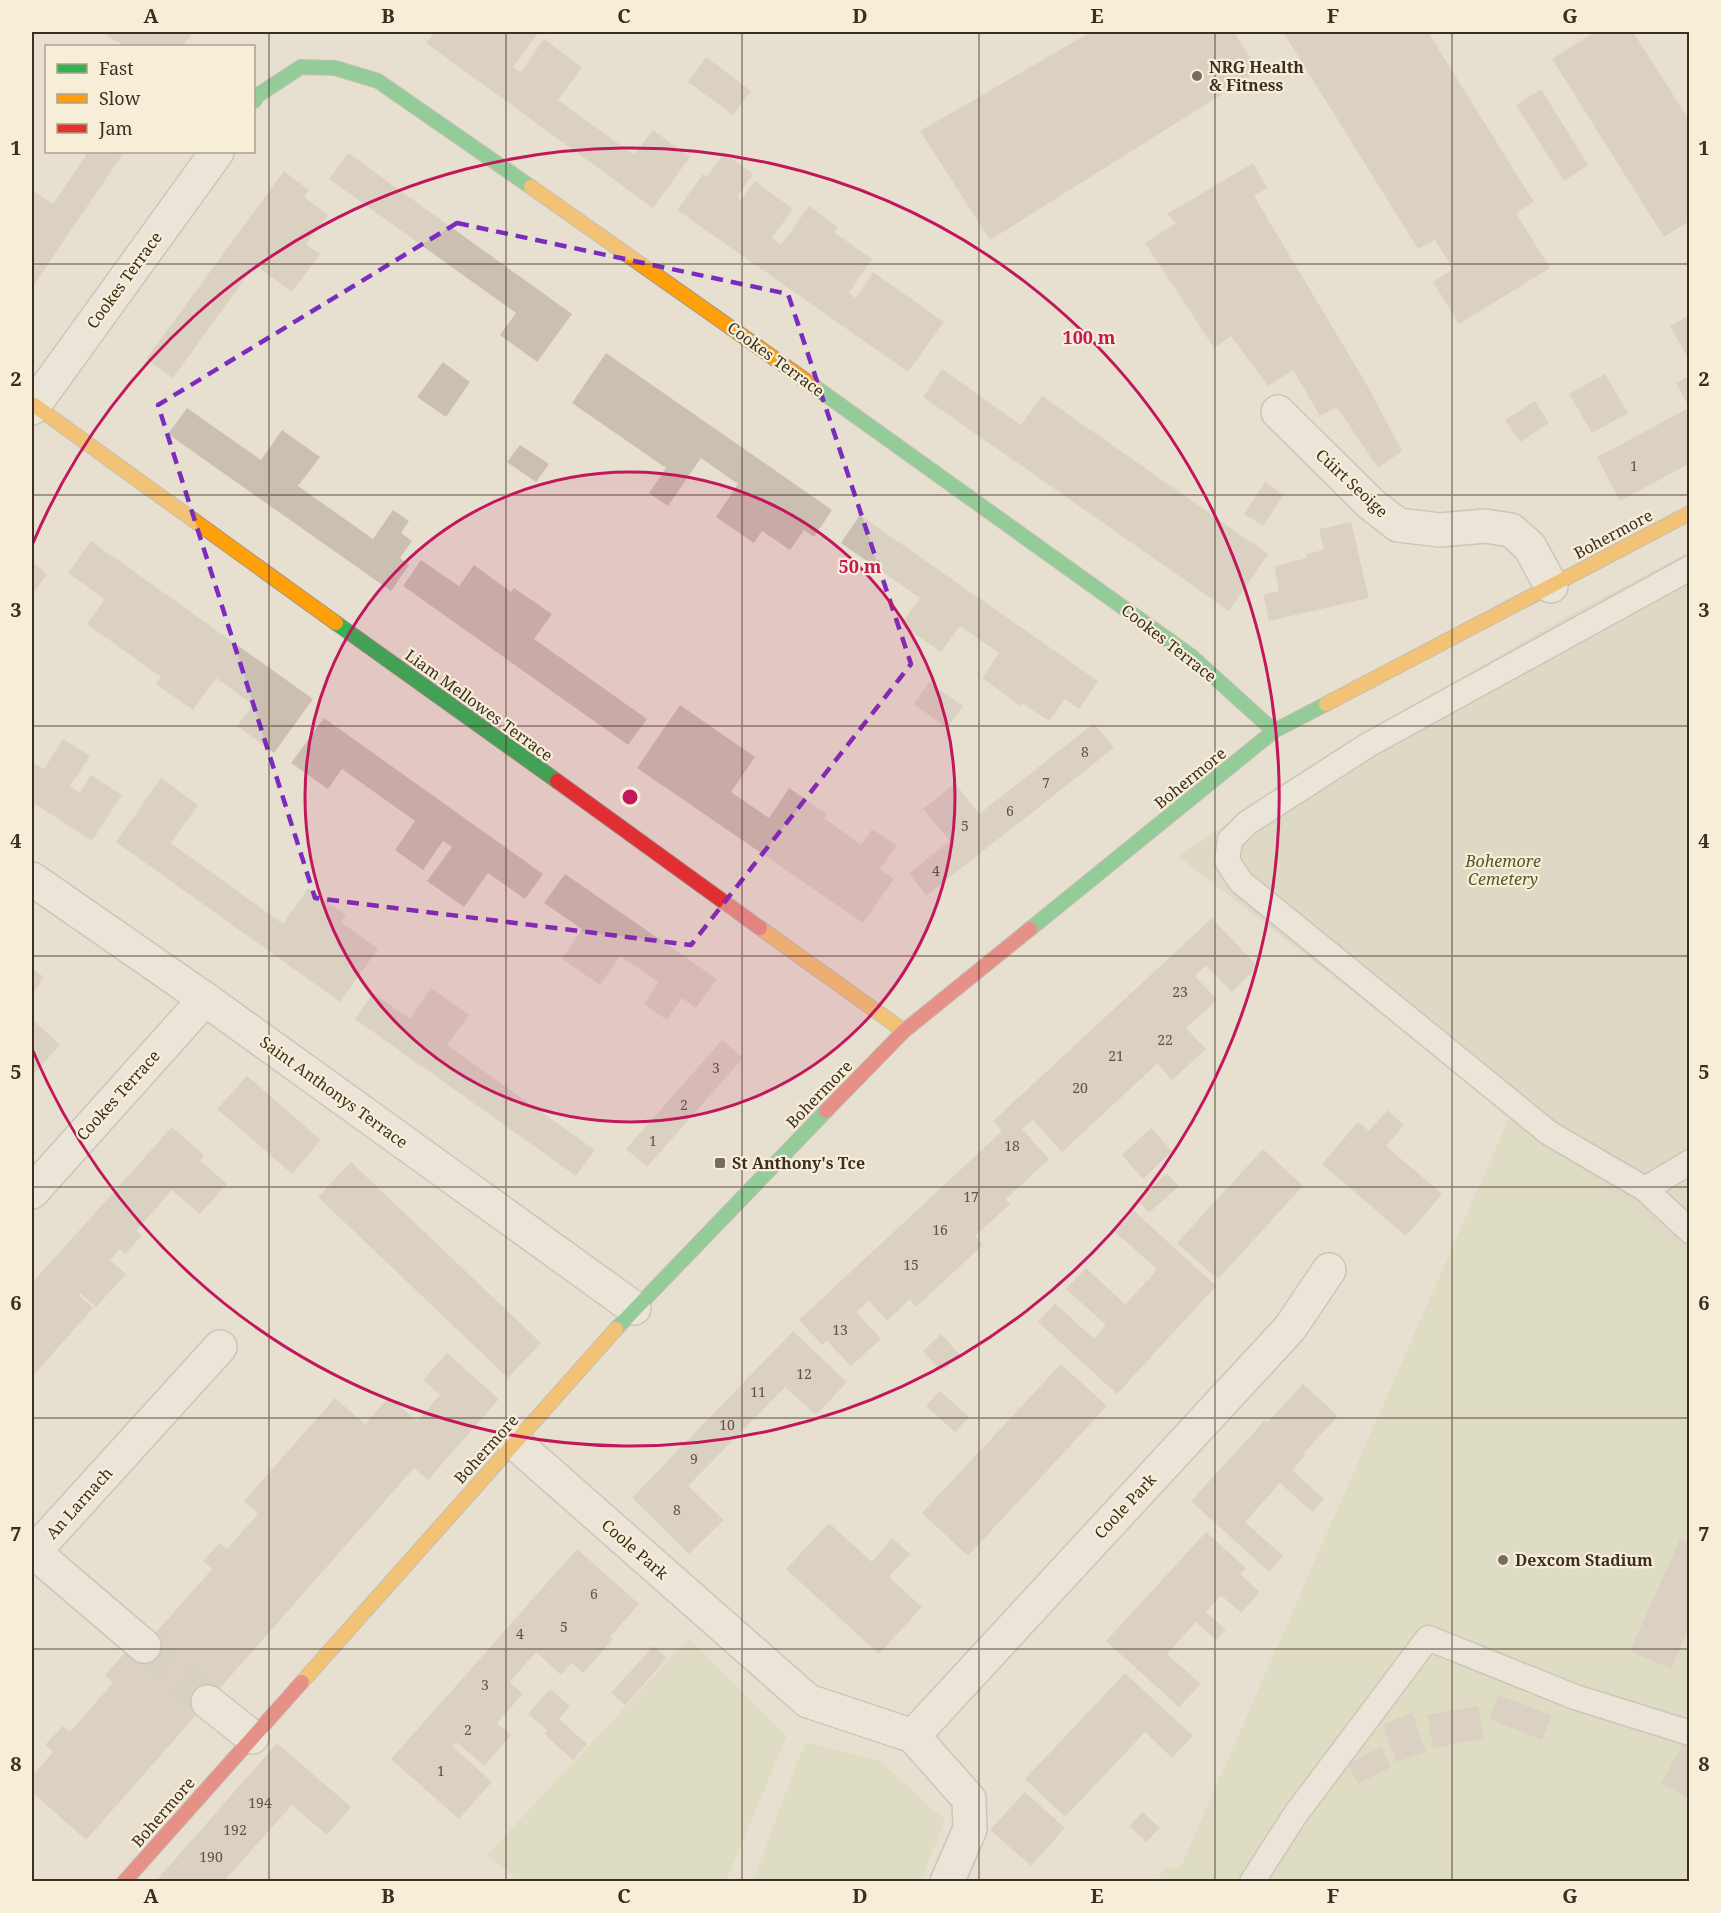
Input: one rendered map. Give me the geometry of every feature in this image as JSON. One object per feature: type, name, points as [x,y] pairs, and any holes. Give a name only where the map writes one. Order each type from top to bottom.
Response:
[{"type":"street","name":"Cookes Terrace","points":[[255,100],[258,95],[301,67],[334,68],[378,81],[730,326],[1191,656],[1274,731]]},
{"type":"street","name":"Cookes Terrace","points":[[33,406],[216,153]]},
{"type":"street","name":"Liam Mellowes Terrace","points":[[33,406],[904,1031]]},
{"type":"street","name":"Cúirt Seoige","points":[[1278,412],[1371,504],[1398,525],[1440,530],[1485,526],[1511,530],[1530,547],[1551,586]]},
{"type":"street","name":"Bohermore","points":[[124,1881],[634,1308],[904,1031],[1274,731],[1689,513]]},
{"type":"street","name":"Saint Anthonys Terrace","points":[[32,879],[205,999],[634,1308]]},
{"type":"street","name":"Cookes Terrace","points":[[32,1192],[205,999]]},
{"type":"street","name":"Coole Park","points":[[913,1736],[1290,1328],[1329,1270]]},
{"type":"street","name":"An Larnach","points":[[144,1646],[34,1552],[220,1347]]},
{"type":"street","name":"Coole Park","points":[[514,1442],[808,1701],[913,1736],[969,1799],[970,1829],[947,1881]]},
{"type":"street","points":[[208,1702],[252,1737]]},
{"type":"lane","points":[[1689,568],[1368,746],[1247,823],[1230,840],[1227,861],[1241,882],[1549,1133],[1645,1189],[1689,1231]]},
{"type":"lane","points":[[1645,1189],[1689,1162]]},
{"type":"lane","points":[[1252,1881],[1295,1815],[1428,1638],[1575,1697],[1689,1733]]},
{"type":"highlighted area","points":[[457,223],[788,294],[911,664],[691,945],[315,898],[158,405]]},
{"type":"green space","name":"Bohemore Cemetery","points":[[1689,552],[1689,1253],[1178,856],[1362,736],[1559,621]]},
{"type":"green space","name":"Dexcom Stadium","points":[[1511,1113],[1689,1253],[1689,1881],[1157,1882],[1163,1869],[1181,1866]]},
{"type":"green space","points":[[689,1638],[787,1736],[726,1881],[512,1881],[513,1875],[487,1855]]},
{"type":"green space","points":[[806,1742],[880,1761],[945,1820],[921,1881],[753,1881]]},
{"type":"building","points":[[101,32],[193,32],[184,45],[122,45]]},
{"type":"building","points":[[435,32],[538,33],[513,67],[521,72],[544,39],[582,67],[558,100],[634,155],[653,130],[690,157],[653,208],[426,43]]},
{"type":"building","points":[[1091,32],[1234,32],[1259,71],[990,240],[920,131]]},
{"type":"building","points":[[1283,32],[1428,32],[1534,202],[1516,213],[1550,268],[1459,324],[1433,282],[1453,269],[1435,240],[1418,249]]},
{"type":"building","points":[[1595,32],[1633,32],[1686,115],[1689,113],[1689,221],[1664,237],[1552,59]]},
{"type":"building","points":[[706,57],[751,91],[733,115],[688,82]]},
{"type":"building","points":[[1541,89],[1588,165],[1564,181],[1516,105]]},
{"type":"building","points":[[87,153],[123,153],[34,285],[32,283],[32,190],[53,204]]},
{"type":"building","points":[[348,153],[572,314],[537,362],[500,335],[516,313],[329,179]]},
{"type":"building","points":[[724,153],[753,174],[737,197],[741,200],[755,181],[793,209],[772,238],[781,245],[809,206],[838,227],[834,232],[872,259],[849,293],[856,298],[873,272],[944,322],[908,372],[677,210],[703,174],[707,177]]},
{"type":"building","points":[[1253,163],[1267,188],[1254,196],[1367,385],[1402,451],[1378,468],[1337,407],[1320,416],[1293,370],[1268,386],[1231,336],[1214,348],[1145,243],[1176,223],[1167,214]]},
{"type":"building","points":[[284,171],[309,190],[304,197],[328,215],[306,244],[320,254],[292,292],[255,265],[173,378],[146,359]]},
{"type":"building","points":[[1689,315],[1689,360],[1670,326]]},
{"type":"building","points":[[606,353],[832,510],[814,537],[804,530],[790,550],[762,531],[754,543],[716,517],[738,484],[701,458],[668,506],[649,493],[666,468],[572,403]]},
{"type":"building","points":[[443,362],[470,382],[446,417],[417,397]]},
{"type":"building","points":[[942,369],[1021,425],[1042,396],[1268,554],[1229,611],[923,397]]},
{"type":"building","points":[[1605,374],[1628,413],[1592,433],[1569,394]]},
{"type":"building","points":[[1689,376],[1689,407],[1676,383]]},
{"type":"building","points":[[1535,401],[1549,423],[1520,442],[1505,420]]},
{"type":"building","points":[[187,408],[261,460],[282,430],[320,457],[298,486],[373,539],[393,510],[409,521],[401,533],[412,541],[400,558],[409,565],[391,591],[168,434]]},
{"type":"building","points":[[1689,408],[1689,464],[1620,501],[1597,457]]},
{"type":"building","points":[[520,445],[549,464],[536,482],[507,462]]},
{"type":"building","points":[[1265,482],[1284,495],[1263,526],[1244,514]]},
{"type":"building","points":[[860,515],[1098,681],[1079,709],[1065,699],[1049,721],[1023,704],[1021,706],[982,678],[999,653],[960,626],[941,652],[901,624],[920,598],[841,543]]},
{"type":"building","points":[[1351,522],[1369,598],[1269,621],[1263,594],[1279,591],[1274,566],[1307,558],[1306,554],[1324,550],[1319,529]]},
{"type":"building","points":[[91,541],[313,699],[274,753],[237,726],[253,705],[216,678],[193,710],[156,684],[161,677],[87,624],[105,599],[68,573]]},
{"type":"building","points":[[421,560],[459,586],[474,565],[511,592],[514,588],[552,614],[534,639],[647,719],[628,745],[403,586]]},
{"type":"building","points":[[32,562],[47,574],[32,595]]},
{"type":"building","points":[[929,682],[963,706],[947,728],[914,704]]},
{"type":"building","points":[[680,705],[755,757],[731,792],[769,818],[789,788],[827,814],[824,818],[861,845],[872,829],[897,845],[880,869],[894,879],[863,923],[637,768]]},
{"type":"building","points":[[324,718],[543,874],[525,899],[488,873],[464,907],[427,881],[452,847],[443,841],[423,870],[395,850],[415,821],[342,769],[328,789],[291,763]]},
{"type":"building","points":[[1094,723],[1114,748],[926,896],[909,873],[950,841],[923,809],[955,783],[979,814]]},
{"type":"building","points":[[63,739],[90,756],[70,786],[80,793],[91,775],[122,795],[92,841],[32,802],[32,762],[44,769]]},
{"type":"building","points":[[161,778],[198,805],[171,843],[283,924],[308,888],[346,915],[341,922],[378,949],[340,1002],[116,842]]},
{"type":"building","points":[[565,874],[717,979],[696,1008],[682,998],[667,1020],[644,1004],[658,982],[620,956],[600,985],[562,959],[582,929],[544,903]]},
{"type":"building","points":[[1212,918],[1258,967],[1232,992],[1206,965],[1195,976],[1217,1000],[1186,1028],[1206,1049],[1172,1080],[1157,1064],[1062,1152],[1033,1120],[1022,1129],[1049,1159],[1006,1199],[1010,1204],[975,1236],[983,1245],[916,1307],[910,1299],[887,1321],[869,1301],[856,1312],[881,1339],[851,1366],[827,1341],[822,1345],[799,1320],[1002,1131],[993,1121]]},
{"type":"building","points":[[32,968],[44,977],[32,995]]},
{"type":"building","points":[[431,988],[469,1015],[447,1045],[595,1150],[576,1176],[355,1019],[373,993],[410,1019]]},
{"type":"building","points":[[32,1019],[60,1045],[32,1076]]},
{"type":"building","points":[[722,1040],[743,1058],[647,1167],[626,1149]]},
{"type":"building","points":[[247,1076],[321,1140],[292,1174],[217,1109]]},
{"type":"building","points":[[1387,1110],[1404,1125],[1386,1146],[1442,1194],[1406,1236],[1322,1164],[1358,1122],[1369,1131]]},
{"type":"building","points":[[172,1127],[204,1155],[200,1160],[227,1184],[200,1214],[172,1190],[136,1231],[142,1235],[125,1254],[120,1249],[110,1260],[126,1274],[96,1307],[80,1293],[79,1295],[93,1308],[32,1377],[32,1283]]},
{"type":"building","points":[[1151,1128],[1172,1151],[1143,1179],[1122,1155]]},
{"type":"building","points":[[1263,1149],[1303,1186],[1218,1279],[1177,1243]]},
{"type":"building","points":[[351,1162],[541,1343],[508,1378],[318,1197]]},
{"type":"building","points":[[1167,1173],[1179,1186],[1149,1213],[1137,1200]]},
{"type":"building","points":[[1134,1211],[1216,1286],[1117,1394],[1038,1322],[1055,1303],[1094,1339],[1106,1325],[1066,1289],[1086,1268],[1125,1304],[1150,1278],[1157,1269],[1115,1232]]},
{"type":"building","points":[[793,1331],[847,1382],[816,1415],[785,1387],[688,1486],[724,1520],[689,1554],[632,1498]]},
{"type":"building","points":[[941,1334],[960,1355],[942,1372],[923,1351]]},
{"type":"building","points":[[447,1353],[499,1399],[428,1480],[414,1468],[86,1840],[32,1792],[32,1776],[53,1752],[45,1745],[63,1726],[70,1732],[113,1683],[105,1675],[130,1647],[144,1646],[212,1569],[203,1561],[220,1543],[227,1549],[258,1514],[244,1501],[335,1398],[365,1424],[389,1397],[417,1421],[440,1395],[423,1380]]},
{"type":"building","points":[[1061,1364],[1107,1406],[968,1556],[922,1513]]},
{"type":"building","points":[[1303,1384],[1338,1416],[1303,1454],[1305,1456],[1292,1470],[1324,1499],[1312,1512],[1280,1483],[1245,1522],[1283,1556],[1269,1572],[1191,1501],[1265,1420],[1268,1422]]},
{"type":"building","points":[[940,1391],[969,1417],[955,1432],[926,1406]]},
{"type":"building","points":[[829,1523],[872,1562],[892,1538],[910,1554],[889,1577],[922,1607],[879,1654],[786,1569]]},
{"type":"building","points":[[1206,1532],[1246,1568],[1240,1574],[1260,1592],[1241,1613],[1221,1595],[1206,1612],[1226,1630],[1216,1640],[1196,1622],[1167,1654],[1201,1684],[1179,1707],[1106,1641]]},
{"type":"building","points":[[1680,1539],[1689,1543],[1689,1627],[1671,1669],[1630,1651]]},
{"type":"building","points":[[577,1549],[639,1604],[610,1637],[613,1639],[583,1673],[572,1663],[561,1675],[536,1652],[510,1682],[523,1694],[497,1723],[511,1735],[484,1766],[456,1742],[452,1746],[492,1782],[459,1819],[391,1759]]},
{"type":"building","points":[[653,1646],[667,1658],[625,1705],[611,1693]]},
{"type":"building","points":[[1125,1673],[1193,1736],[1172,1758],[1145,1732],[1065,1817],[1025,1779]]},
{"type":"building","points":[[550,1689],[570,1706],[559,1719],[587,1744],[573,1760],[544,1734],[548,1731],[528,1714]]},
{"type":"building","points":[[1498,1695],[1552,1715],[1542,1740],[1489,1719]]},
{"type":"building","points":[[1478,1706],[1484,1739],[1433,1748],[1427,1715]]},
{"type":"building","points":[[1412,1713],[1426,1752],[1396,1762],[1383,1724]]},
{"type":"building","points":[[1684,1742],[1689,1745],[1689,1799],[1661,1783]]},
{"type":"building","points":[[277,1743],[351,1807],[327,1835],[292,1805],[224,1881],[156,1881]]},
{"type":"building","points":[[1381,1747],[1391,1767],[1358,1784],[1348,1764]]},
{"type":"building","points":[[1025,1792],[1065,1828],[1031,1866],[990,1830]]},
{"type":"building","points":[[1143,1812],[1160,1828],[1146,1842],[1129,1826]]},
{"type":"tunnel","points":[[144,1646],[208,1702]]},
{"type":"traffic: fast","points":[[255,100],[258,95],[301,67],[335,68],[378,81],[531,187]]},
{"type":"traffic: fast","points":[[815,387],[1191,656],[1274,731]]},
{"type":"traffic: fast","points":[[336,623],[557,781]]},
{"type":"traffic: fast","points":[[1030,929],[1274,731],[1326,704]]},
{"type":"traffic: fast","points":[[616,1329],[826,1111]]},
{"type":"traffic: slow","points":[[531,187],[815,387]]},
{"type":"traffic: slow","points":[[34,405],[336,623]]},
{"type":"traffic: slow","points":[[1326,704],[1690,513]]},
{"type":"traffic: slow","points":[[760,928],[904,1031]]},
{"type":"traffic: slow","points":[[302,1682],[616,1329]]},
{"type":"traffic: jam","points":[[557,781],[760,928]]},
{"type":"traffic: jam","points":[[826,1111],[904,1031],[1030,929]]},
{"type":"traffic: jam","points":[[124,1882],[302,1682]]},
{"type":"place","name":"NRG Health & Fitness","points":[[1197,76]]},
{"type":"place","name":"St Anthony's Tce","points":[[720,1163]]},
{"type":"place","name":"Dexcom Stadium","points":[[1503,1560]]}]
